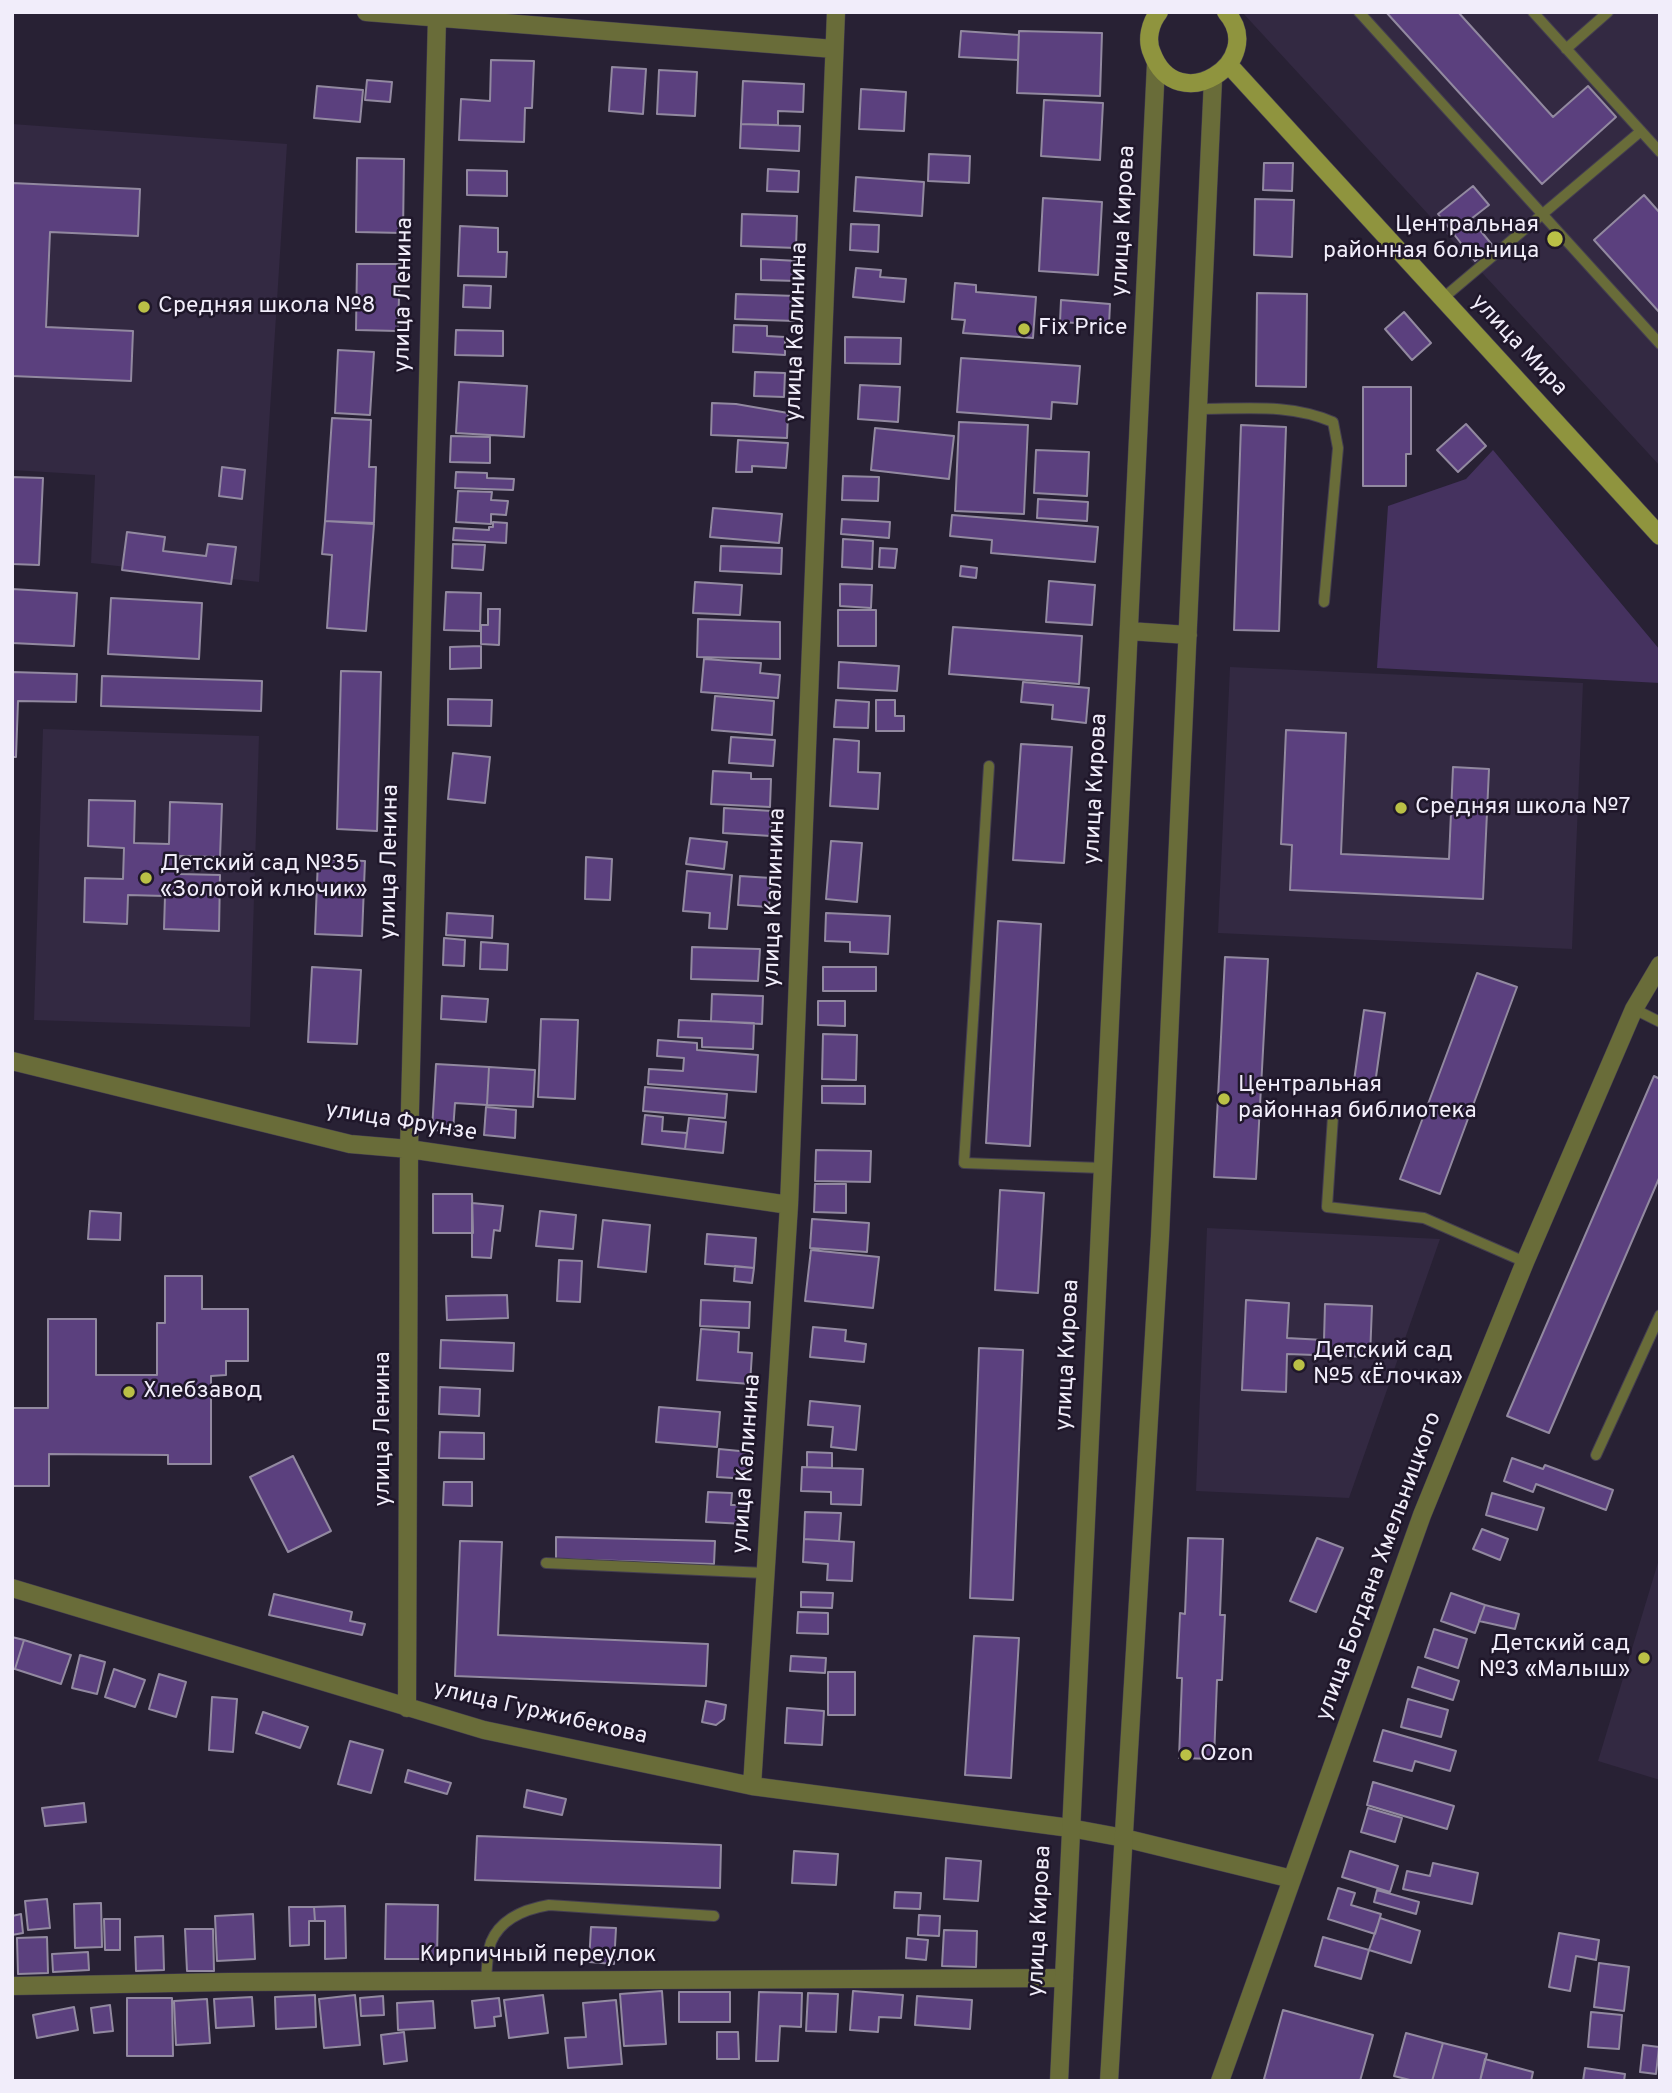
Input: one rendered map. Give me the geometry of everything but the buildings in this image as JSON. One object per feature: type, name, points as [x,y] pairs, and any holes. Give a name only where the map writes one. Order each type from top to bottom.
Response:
[{"type":"main road","name":"улица Кирова","points":[[1156,64],[1150,49],[1149,33],[1159,12]]},
{"type":"main road","points":[[1156,64],[1167,76],[1182,82],[1198,84],[1213,79],[1229,65],[1236,49],[1236,32],[1226,12]]},
{"type":"main road","name":"улица Мира","points":[[1229,65],[1660,536]]},
{"type":"street","points":[[366,12],[834,49]]},
{"type":"street","name":"улица Калинина","points":[[752,1786],[789,1205],[836,12]]},
{"type":"street","name":"улица Ленина","points":[[407,1708],[409,1150],[436,17]]},
{"type":"street","name":"улица Кирова","points":[[1059,2081],[1156,64]]},
{"type":"street","points":[[1109,2081],[1160,1236],[1213,79]]},
{"type":"street","points":[[1129,631],[1188,635]]},
{"type":"street","name":"улица Богдана Хмельницкого","points":[[1220,2081],[1422,1515],[1525,1262],[1634,1009],[1660,965]]},
{"type":"street","name":"улица Фрунзе","points":[[12,1061],[350,1144],[409,1150],[789,1205]]},
{"type":"street","name":"улица Гуржибекова","points":[[12,1588],[484,1730],[752,1786],[1070,1828],[1125,1838],[1292,1879]]},
{"type":"street","name":"Кирпичный переулок","points":[[12,1986],[486,1980],[1063,1978]]},
{"type":"lane","points":[[1359,12],[1660,344]]},
{"type":"lane","points":[[1533,12],[1660,152]]},
{"type":"lane","points":[[1566,49],[1608,12]]},
{"type":"lane","points":[[1442,299],[1641,131]]},
{"type":"lane","points":[[1198,409],[1290,409],[1334,422],[1338,448],[1324,603]]},
{"type":"lane","points":[[989,766],[964,1163],[1102,1168]]},
{"type":"lane","points":[[1634,1009],[1660,1022]]},
{"type":"lane","points":[[1333,1116],[1327,1207],[1424,1218],[1525,1262]]},
{"type":"lane","points":[[1596,1455],[1660,1315]]},
{"type":"lane","points":[[546,1563],[765,1573]]},
{"type":"lane","points":[[486,1980],[491,1942],[505,1922],[526,1909],[549,1905],[714,1916]]},
{"type":"shaded area","name":"Центральная районная больница","points":[[1242,12],[1660,12],[1660,466]]},
{"type":"shaded area","name":"Средняя школа №8","points":[[12,124],[287,144],[259,582],[91,563],[95,475],[12,470]]},
{"type":"shaded area","points":[[1493,450],[1660,650],[1660,683],[1377,668],[1388,506],[1466,479]]},
{"type":"shaded area","name":"Средняя школа №7","points":[[1230,667],[1583,683],[1572,949],[1218,933]]},
{"type":"shaded area","name":"Детский сад №35 «Золотой ключик»","points":[[43,729],[259,736],[250,1027],[34,1020]]},
{"type":"shaded area","name":"Детский сад №5 «Ёлочка»","points":[[1207,1228],[1440,1239],[1349,1498],[1196,1491]]},
{"type":"shaded area","name":"Детский сад №3 «Малыш»","points":[[1660,1556],[1660,1780],[1598,1761]]},
{"type":"place","name":"Центральная районная больница","points":[[1555,239]]},
{"type":"place","name":"Средняя школа №8","points":[[144,307]]},
{"type":"place","name":"Fix Price","points":[[1024,329]]},
{"type":"place","name":"Средняя школа №7","points":[[1401,808]]},
{"type":"place","name":"Детский сад №35 «Золотой ключик»","points":[[146,878]]},
{"type":"place","name":"Центральная районная библиотека","points":[[1224,1099]]},
{"type":"place","name":"Детский сад №5 «Ёлочка»","points":[[1299,1365]]},
{"type":"place","name":"Хлебзавод","points":[[129,1392]]},
{"type":"place","name":"Детский сад №3 «Малыш»","points":[[1644,1658]]},
{"type":"place","name":"Ozon","points":[[1186,1755]]}]
